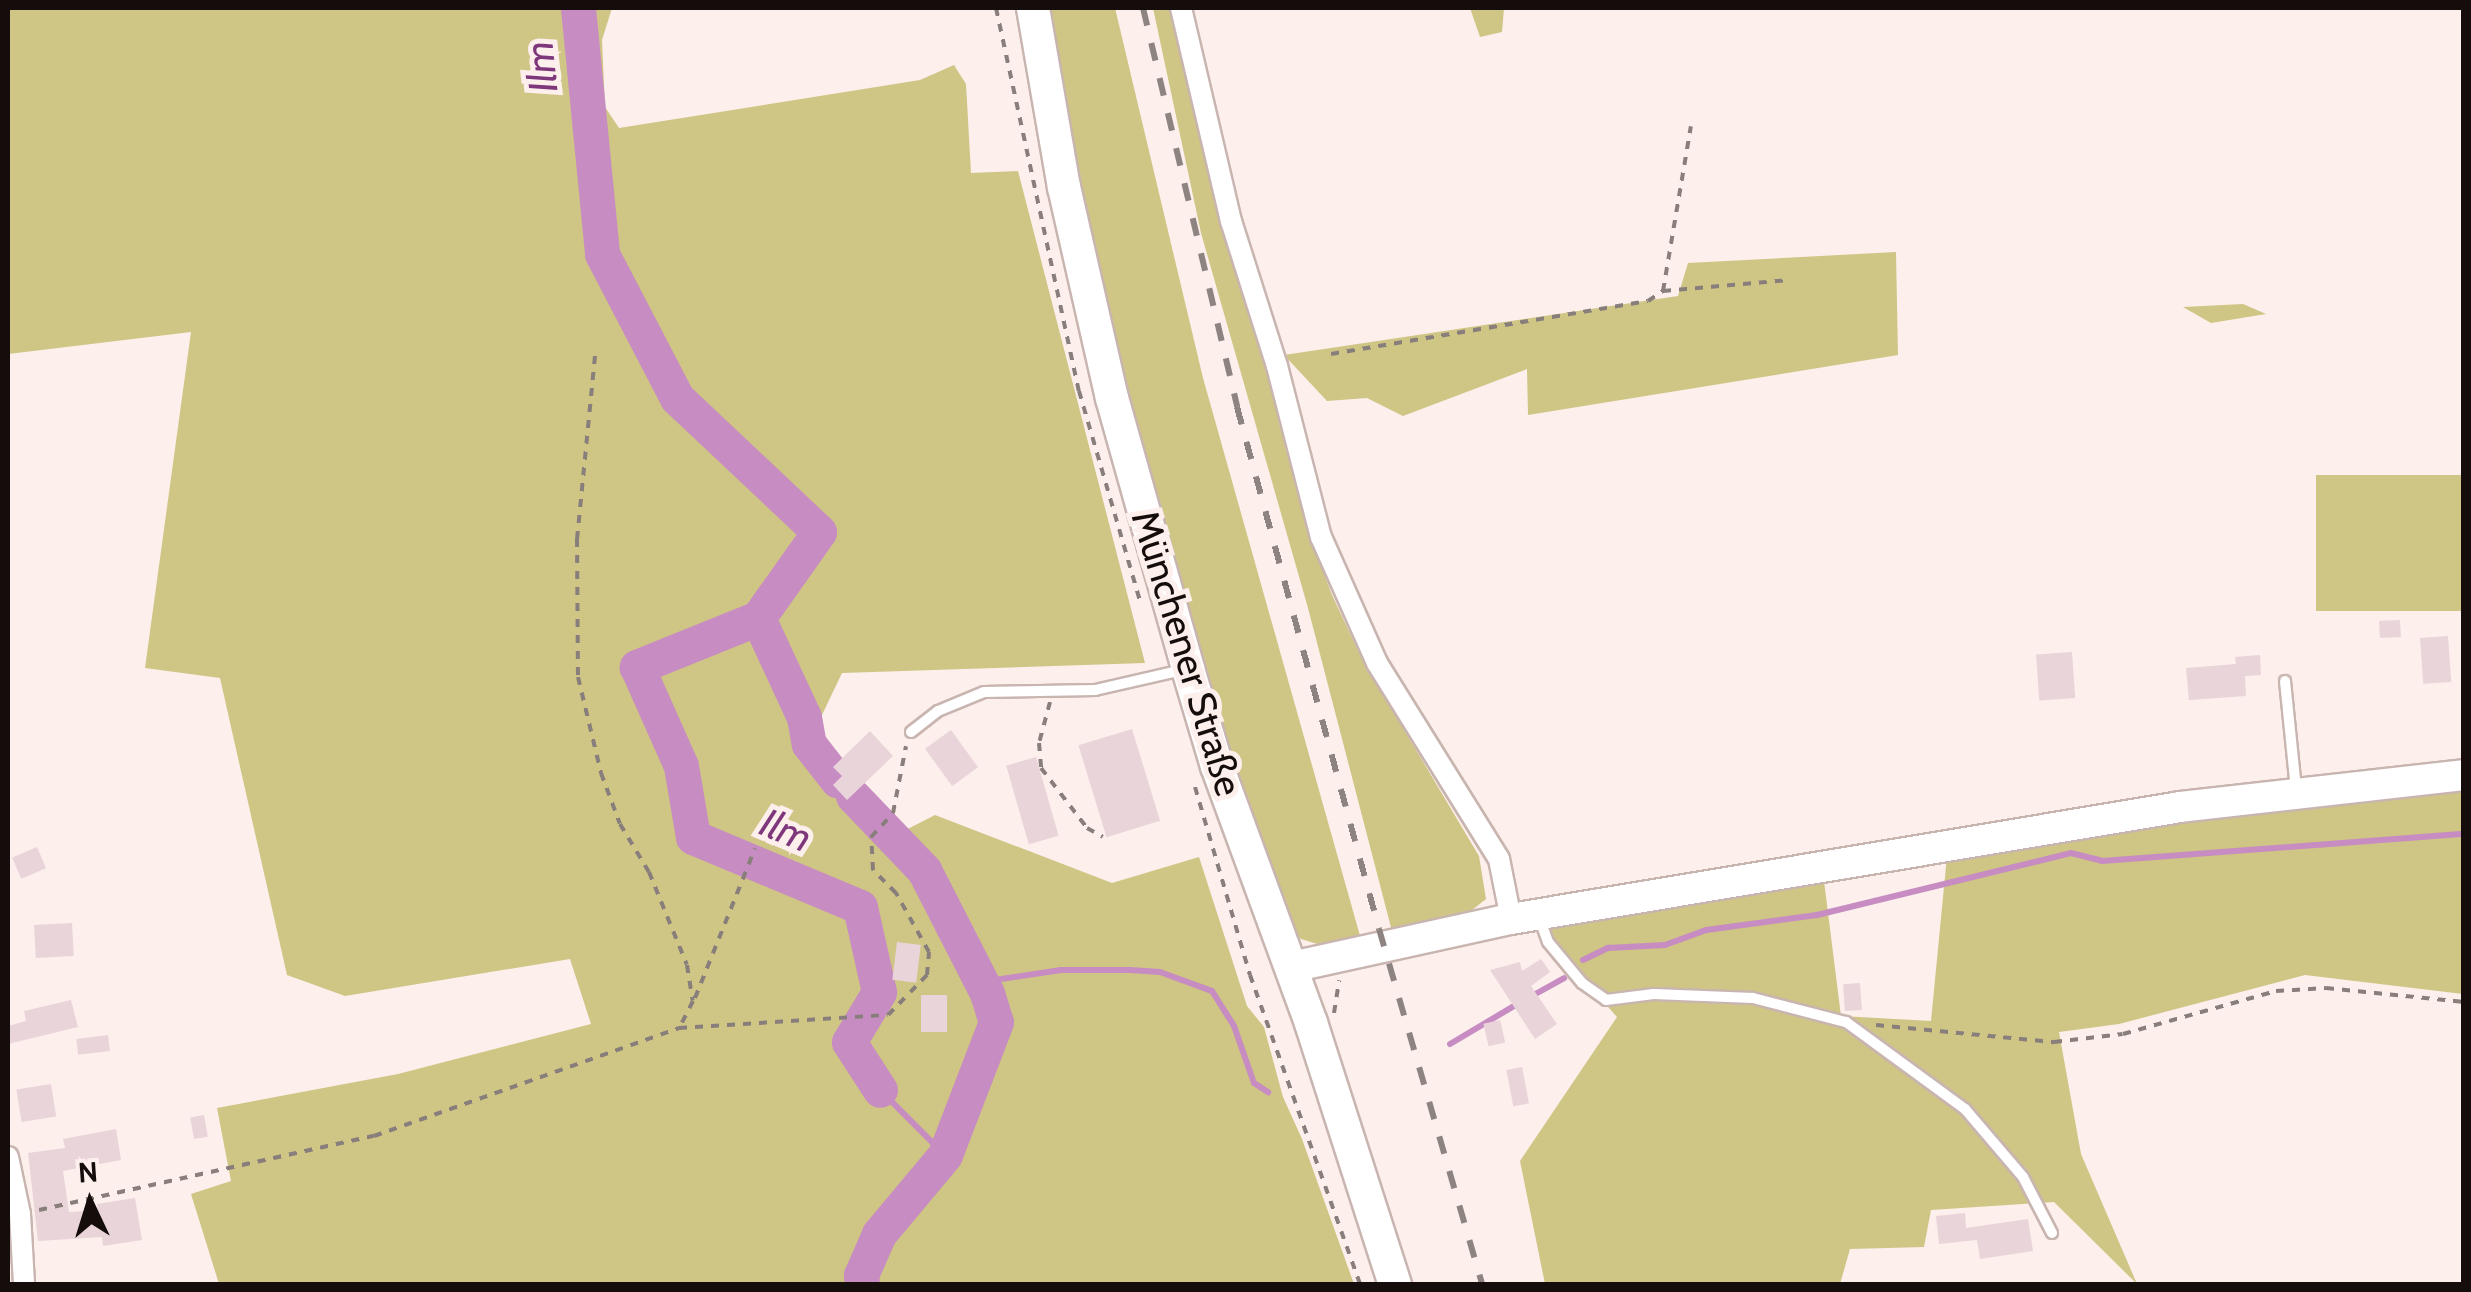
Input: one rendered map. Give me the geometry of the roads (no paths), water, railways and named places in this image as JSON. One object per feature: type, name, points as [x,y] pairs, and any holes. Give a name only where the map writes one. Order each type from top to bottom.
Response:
[{"type":"main road","name":"Münchener Straße","points":[[1033,8],[1064,186],[1112,398],[1188,669],[1217,766],[1311,1022],[1395,1284]]},
{"type":"street","points":[[1181,8],[1231,221],[1277,366],[1320,537],[1370,650],[1499,859],[1524,917]]},
{"type":"street","points":[[1292,967],[1524,917],[2296,791],[2464,775]]},
{"type":"street","points":[[8,1157],[20,1214],[24,1284]]},
{"type":"lane","points":[[910,732],[938,710],[984,692],[1014,688],[1053,693],[1109,688],[1188,669]]},
{"type":"lane","points":[[2284,681],[2296,791]]},
{"type":"lane","points":[[1524,917],[1582,983],[1606,1000],[1654,994],[1753,998],[1846,1022],[1965,1109],[2023,1177],[2052,1233]]},
{"type":"waterway","name":"Ilm","points":[[578,8],[602,254],[677,398],[819,532],[758,618],[637,667],[681,766],[693,837],[860,907],[879,992],[849,1042],[880,1090]]},
{"type":"waterway","name":"Ilm","points":[[758,618],[804,717],[809,744],[837,780]]},
{"type":"waterway","name":"Ilm","points":[[853,796],[924,870],[987,993],[996,1022],[945,1155],[879,1234],[861,1275],[862,1284]]},
{"type":"waterway","points":[[1583,960],[1608,948],[1665,945],[1706,930],[1817,915],[2071,853],[2102,861],[2464,834]]},
{"type":"waterway","points":[[981,982],[1061,970],[1130,970],[1160,972],[1212,991],[1234,1026],[1254,1083],[1268,1092]]},
{"type":"waterway","points":[[1530,997],[1564,978]]},
{"type":"waterway","points":[[1450,1044],[1519,1003]]},
{"type":"waterway","name":"Ilm","points":[[880,1090],[945,1155]]},
{"type":"railway","points":[[1143,8],[1237,407],[1379,929],[1482,1284]]}]
